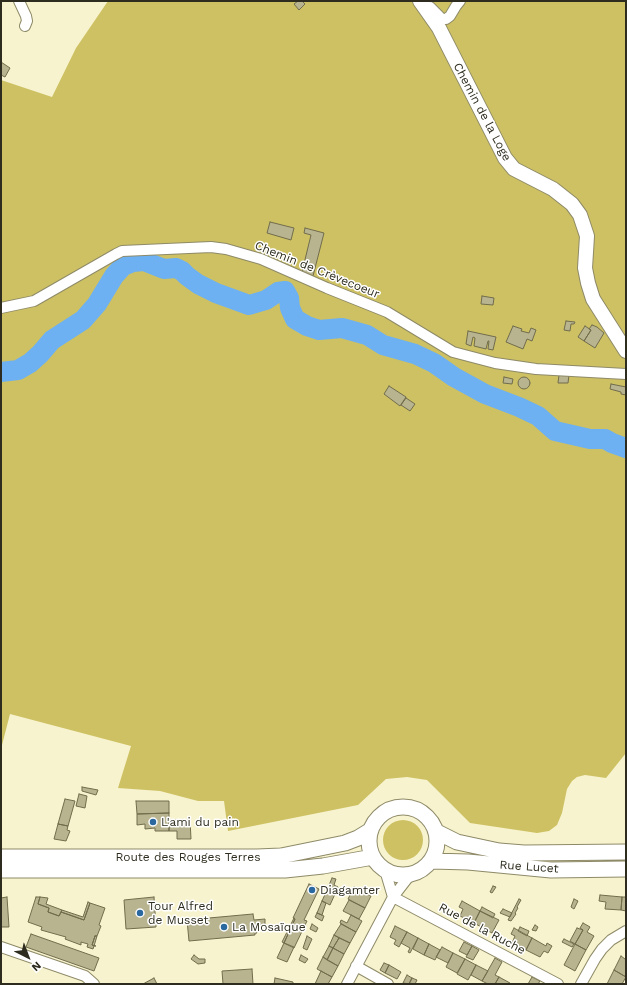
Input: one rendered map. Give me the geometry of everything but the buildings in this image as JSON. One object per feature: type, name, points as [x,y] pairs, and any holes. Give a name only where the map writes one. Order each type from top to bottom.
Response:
[{"type":"main road","points":[[404,806],[415,808],[425,814],[432,822],[437,832],[438,842],[432,861],[422,870],[410,875],[393,874],[385,870],[373,857],[370,848],[370,830],[375,821],[383,813],[393,808],[404,806]]},
{"type":"main road","name":"Route des Rouges Terres","points":[[1,856],[273,856],[298,853],[345,843],[358,838],[370,830]]},
{"type":"main road","name":"Rue Lucet","points":[[437,832],[457,842],[499,851],[524,853],[626,852]]},
{"type":"main road","name":"Route des Rouges Terres","points":[[1,870],[285,870],[323,866],[373,857]]},
{"type":"main road","name":"Rue Lucet","points":[[432,861],[468,862],[551,870],[626,869]]},
{"type":"street","points":[[19,1],[26,16],[27,21],[25,26]]},
{"type":"street","points":[[421,1],[428,5],[442,19],[446,19],[450,16],[460,1]]},
{"type":"street","name":"Chemin de la Loge","points":[[421,1],[439,28],[505,158],[514,169],[553,189],[572,204],[580,216],[587,236],[585,268],[593,299],[626,351]]},
{"type":"street","name":"Chemin de Crèvecoeur","points":[[1,308],[26,304],[41,298],[122,251],[211,247],[226,249],[261,259],[387,312],[453,352],[495,363],[536,369],[626,374]]},
{"type":"street","points":[[385,870],[393,897]]},
{"type":"street","points":[[347,984],[393,897],[410,875]]},
{"type":"street","name":"Rue de la Ruche","points":[[393,897],[558,984]]},
{"type":"street","points":[[581,984],[602,949],[611,940],[626,931]]},
{"type":"street","points":[[1,947],[85,976],[94,984]]},
{"type":"street","points":[[356,966],[388,984]]},
{"type":"shaded area","points":[[108,1],[626,1],[626,753],[606,778],[585,775],[577,777],[572,781],[567,789],[562,813],[557,825],[549,831],[537,833],[470,823],[427,780],[407,777],[386,779],[358,805],[228,831],[224,801],[198,801],[160,791],[118,788],[131,746],[10,714],[1,749],[1,80],[52,97],[76,48]]},
{"type":"shaded area","points":[[407,820],[414,823],[420,829],[423,840],[422,848],[414,857],[407,860],[399,860],[392,857],[384,848],[383,836],[386,829],[395,821]]},
{"type":"waterway","points":[[1,372],[18,370],[30,363],[52,340],[83,320],[97,304],[114,276],[123,266],[133,262],[144,261],[164,269],[176,268],[198,284],[216,293],[249,305],[266,300],[278,292],[285,291],[289,298],[290,308],[295,319],[307,326],[319,330],[342,328],[367,335],[383,345],[415,354],[434,363],[454,377],[485,394],[538,416],[555,431],[590,439],[605,439],[626,448]]},
{"type":"place","name":"L'ami du pain","points":[[153,822]]},
{"type":"place","name":"Diagamter","points":[[312,890]]},
{"type":"place","name":"Tour Alfred de Musset","points":[[140,913]]},
{"type":"place","name":"La Mosaïque","points":[[224,927]]}]
